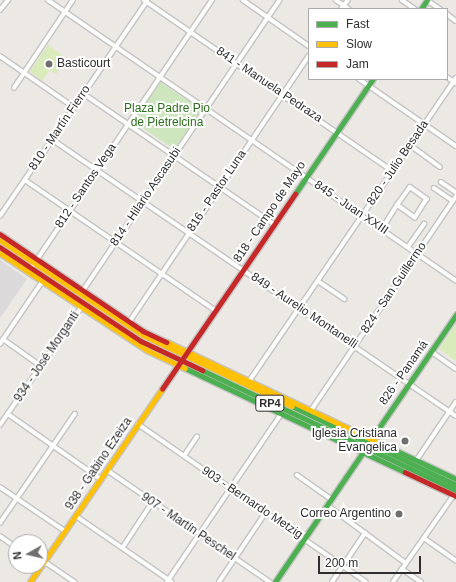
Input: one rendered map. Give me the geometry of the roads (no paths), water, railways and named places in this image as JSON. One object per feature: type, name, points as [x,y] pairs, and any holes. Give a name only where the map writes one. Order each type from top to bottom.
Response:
[{"type":"street","points":[[0,10],[8,0]]},
{"type":"street","name":"845 - Juan XXIII","points":[[48,0],[115,48],[456,280]]},
{"type":"street","points":[[14,88],[73,0]]},
{"type":"street","name":"812 - Santos Vega","points":[[30,271],[69,210],[212,0]]},
{"type":"street","points":[[243,0],[308,45]]},
{"type":"street","name":"814 - Hilario Ascasubi","points":[[81,293],[280,0]]},
{"type":"street","points":[[336,0],[343,7],[348,0]]},
{"type":"street","points":[[402,0],[414,8]]},
{"type":"street","points":[[427,0],[439,8]]},
{"type":"street","name":"841 - Manuela Pedraza","points":[[146,1],[283,95],[338,130],[393,171]]},
{"type":"street","name":"810 - Martín Fierro","points":[[0,216],[146,1]]},
{"type":"street","points":[[0,56],[74,108]]},
{"type":"street","name":"816 - Pastor Luna","points":[[128,324],[308,58]]},
{"type":"street","points":[[360,80],[456,146]]},
{"type":"street","name":"818 - Campo de Mayo","points":[[182,358],[372,80]]},
{"type":"street","name":"820 - Julio Besada","points":[[247,386],[424,124],[455,81]]},
{"type":"street","points":[[84,94],[274,224]]},
{"type":"street","name":"849 - Aurelio Montanelli","points":[[53,140],[190,232],[456,416]]},
{"type":"street","points":[[410,145],[440,167]]},
{"type":"street","points":[[25,180],[215,310]]},
{"type":"street","points":[[441,182],[456,192]]},
{"type":"street","points":[[382,229],[397,206],[410,187],[427,199],[415,218],[397,206]]},
{"type":"street","points":[[434,188],[453,201]]},
{"type":"street","name":"824 - San Guillermo","points":[[306,420],[354,345],[456,196]]},
{"type":"street","points":[[408,247],[424,224]]},
{"type":"street","points":[[0,234],[35,261]]},
{"type":"street","name":"RP4","points":[[0,240],[35,261],[81,293],[182,358],[310,412],[456,485]]},
{"type":"street","name":"RP4","points":[[0,247],[30,271],[129,333],[455,494]]},
{"type":"street","points":[[0,253],[30,271],[42,282],[80,308],[135,342],[250,381],[310,412]]},
{"type":"street","points":[[318,281],[345,299]]},
{"type":"street","points":[[0,344],[42,282]]},
{"type":"street","name":"934 - José Morganti","points":[[1,422],[80,308]]},
{"type":"street","name":"826 - Panamá","points":[[275,582],[456,316]]},
{"type":"street","points":[[129,333],[135,342]]},
{"type":"street","points":[[3,339],[41,366]]},
{"type":"street","points":[[432,352],[456,369]]},
{"type":"street","points":[[182,358],[281,414],[364,450]]},
{"type":"street","name":"938 - Gabino Ezeiza","points":[[48,554],[76,516],[182,358]]},
{"type":"street","points":[[416,460],[456,402]]},
{"type":"street","points":[[8,414],[101,479]]},
{"type":"street","points":[[0,523],[75,414]]},
{"type":"street","points":[[76,516],[169,581],[281,414]]},
{"type":"street","name":"903 - Bernardo Metzig","points":[[138,424],[305,538],[366,582]]},
{"type":"street","points":[[184,456],[197,437]]},
{"type":"street","points":[[370,441],[416,460],[456,479]]},
{"type":"street","name":"907 - Martín Peschel","points":[[107,470],[152,503],[270,582]]},
{"type":"street","points":[[297,475],[331,499]]},
{"type":"street","points":[[0,487],[65,532]]},
{"type":"street","points":[[393,582],[455,494]]},
{"type":"street","points":[[122,547],[152,503]]},
{"type":"street","points":[[327,505],[406,563]]},
{"type":"street","points":[[219,582],[266,512]]},
{"type":"street","points":[[332,582],[365,533]]},
{"type":"street","points":[[424,538],[456,560]]},
{"type":"street","points":[[48,566],[75,582]]},
{"type":"street","points":[[402,569],[421,582]]},
{"type":"place","name":"Basticourt","points":[[49,64]]},
{"type":"place","name":"Iglesia Cristiana Evangelica","points":[[405,441]]},
{"type":"place","name":"Correo Argentino","points":[[399,514]]},
{"type":"park label","name":"Plaza Padre Pio de Pietrelcina","points":[[167,116]]}]
